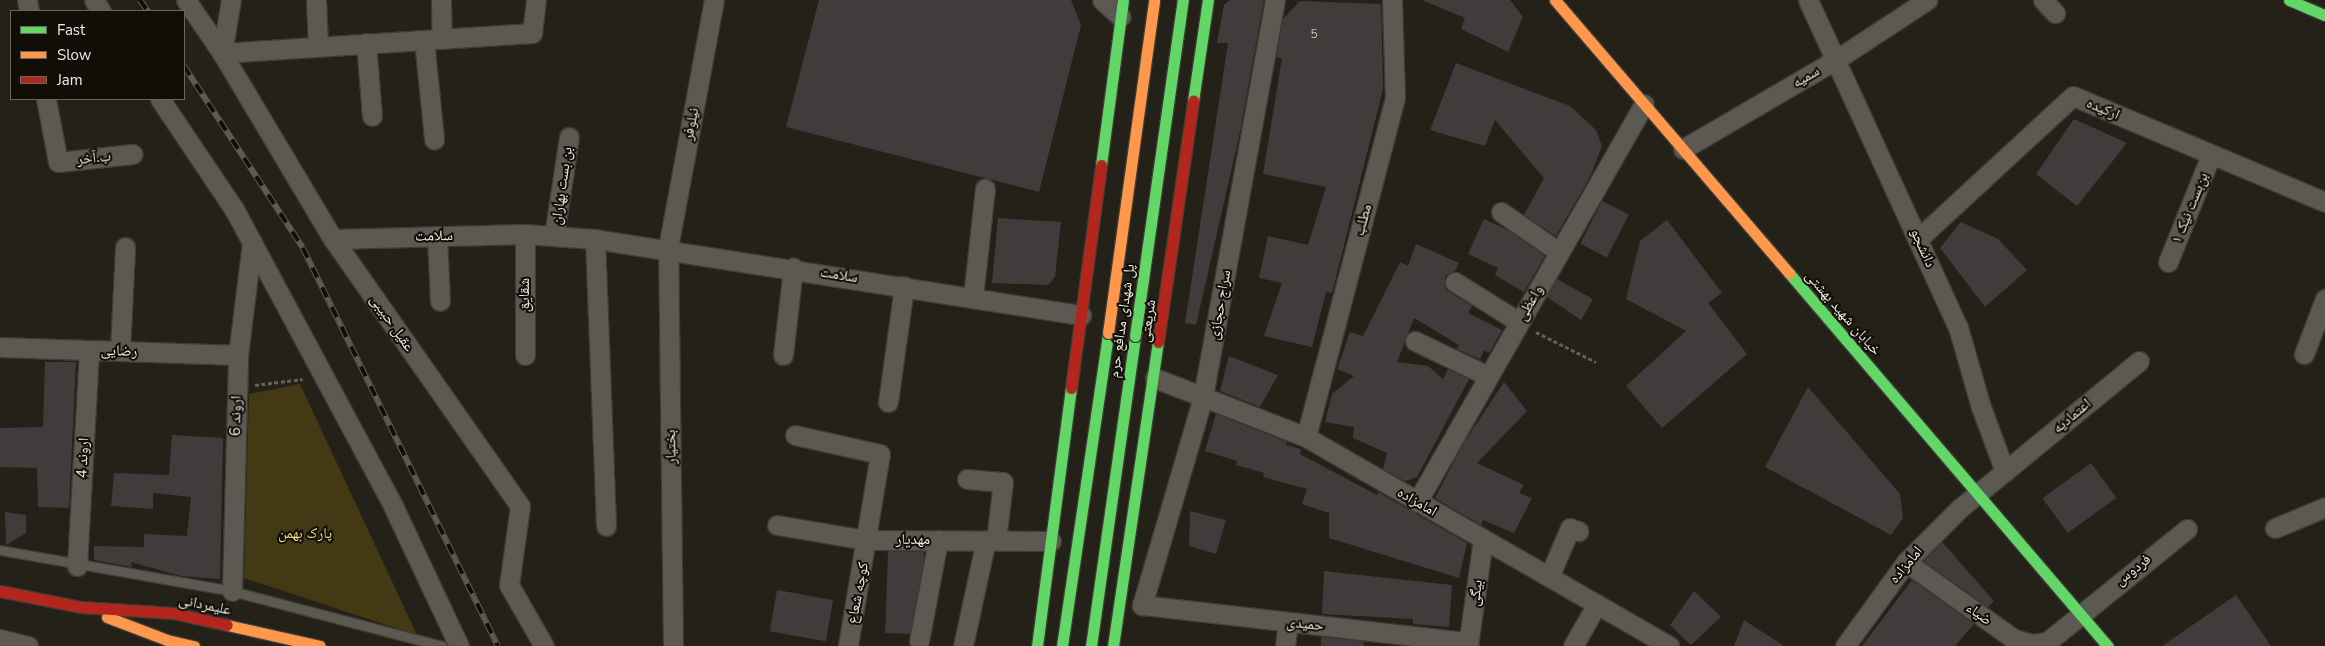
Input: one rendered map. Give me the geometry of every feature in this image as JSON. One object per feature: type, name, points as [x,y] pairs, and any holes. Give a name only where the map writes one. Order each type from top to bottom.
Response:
[{"type":"main road","points":[[1148,2],[1168,6],[1184,0]]},
{"type":"main road","name":"پل شهدای مدافع حرم","points":[[1091,646],[1184,0]]},
{"type":"main road","name":"شریعتی","points":[[1113,646],[1155,378],[1208,0]]},
{"type":"main road","name":"خیابان شهید بهشتی","points":[[1555,0],[2108,646]]},
{"type":"main road","points":[[2289,0],[2325,15]]},
{"type":"main road","name":"پل شهدای مدافع حرم","points":[[1062,646],[1108,333],[1148,2]]},
{"type":"main road","points":[[1037,646],[1122,8]]},
{"type":"main road","points":[[1118,48],[1134,41],[1164,42],[1199,65]]},
{"type":"main road","name":"علیمردانی","points":[[0,591],[81,607],[174,613],[320,646]]},
{"type":"main road","name":"علیمردانی","points":[[81,607],[167,640],[194,646]]},
{"type":"street","name":"عقیل حبیبی","points":[[186,0],[222,52],[332,239],[520,506],[509,585],[544,646]]},
{"type":"street","points":[[231,0],[222,52],[532,33],[536,0]]},
{"type":"street","points":[[316,0],[318,46]]},
{"type":"street","points":[[434,139],[433,39],[441,0]]},
{"type":"street","name":"نیلوفر","points":[[668,248],[714,0]]},
{"type":"street","points":[[1102,0],[1122,8]]},
{"type":"street","name":"سراج حجازی","points":[[1142,605],[1203,397],[1275,0]]},
{"type":"street","name":"مطلب","points":[[1306,437],[1395,97],[1392,0]]},
{"type":"street","name":"دانشجو","points":[[1808,0],[1919,238],[1958,327],[1981,407],[2005,472]]},
{"type":"street","name":"سمیه","points":[[1682,149],[1837,60],[1927,0]]},
{"type":"street","points":[[366,43],[372,116]]},
{"type":"street","name":"ارکیده","points":[[1919,238],[2073,96],[2325,202]]},
{"type":"street","name":"ب.آخر","points":[[46,100],[58,162],[133,154]]},
{"type":"street","points":[[161,100],[234,209],[394,508],[459,646]]},
{"type":"street","name":"واعظی","points":[[1417,502],[1644,104]]},
{"type":"street","name":"بن بست بهاران","points":[[554,236],[569,137]]},
{"type":"street","name":"بن‌بست نیک ۱","points":[[2168,262],[2211,155]]},
{"type":"street","points":[[973,297],[985,189]]},
{"type":"street","points":[[1501,212],[1560,252]]},
{"type":"street","name":"سلامت","points":[[332,239],[525,234],[596,239],[668,248],[1081,314]]},
{"type":"street","name":"شقایق","points":[[525,234],[525,355]]},
{"type":"street","points":[[437,236],[440,301]]},
{"type":"street","points":[[596,239],[606,526]]},
{"type":"street","name":"اروند 6","points":[[232,591],[238,355],[252,242]]},
{"type":"street","points":[[120,351],[126,247]]},
{"type":"street","name":"بختیار","points":[[668,248],[673,646]]},
{"type":"street","points":[[783,355],[793,268]]},
{"type":"street","points":[[1455,282],[1519,322]]},
{"type":"street","points":[[888,402],[904,286]]},
{"type":"street","points":[[2304,354],[2325,299]]},
{"type":"street","points":[[1415,341],[1488,376]]},
{"type":"street","name":"رضایی","points":[[0,347],[238,355]]},
{"type":"street","name":"اروند 4","points":[[77,566],[89,350]]},
{"type":"street","name":"اعتمادیه","points":[[2005,472],[2138,361]]},
{"type":"street","name":"امامزاده","points":[[1155,378],[1306,437],[1669,646]]},
{"type":"street","name":"کوچه شعاع","points":[[795,435],[880,454],[868,540],[848,646]]},
{"type":"street","points":[[1978,493],[2005,472]]},
{"type":"street","points":[[963,646],[991,540],[1003,482],[967,479]]},
{"type":"street","name":"امامزاده","points":[[1845,646],[1906,562],[1978,493]]},
{"type":"street","points":[[2275,528],[2325,508]]},
{"type":"street","name":"مهدیار","points":[[777,525],[868,540],[1051,541]]},
{"type":"street","points":[[1549,577],[1570,528],[1578,531]]},
{"type":"street","name":"فردوس","points":[[2079,612],[2187,529]]},
{"type":"street","points":[[919,640],[938,540]]},
{"type":"street","name":"بیگی","points":[[1468,644],[1483,540]]},
{"type":"street","name":"ضیاء","points":[[1906,562],[2014,639],[2031,644],[2047,642],[2079,612]]},
{"type":"street","points":[[1573,646],[1596,604]]},
{"type":"street","name":"حمیدی","points":[[1142,605],[1468,644]]},
{"type":"street","points":[[1285,646],[1288,622]]},
{"type":"street","points":[[0,639],[28,646]]},
{"type":"lane","points":[[0,550],[77,566],[232,591],[442,646]]},
{"type":"path","points":[[1537,333],[1596,362]]},
{"type":"path","points":[[237,388],[324,376]]},
{"type":"green space","name":"پارک بهمن","points":[[300,384],[417,635],[244,578],[249,394]]},
{"type":"building","points":[[819,0],[1071,0],[1081,25],[1039,192],[786,127]]},
{"type":"building","points":[[1230,0],[1264,0],[1240,132],[1196,325],[1185,323],[1228,43],[1217,43],[1224,5]]},
{"type":"building","points":[[1422,0],[1510,0],[1523,17],[1508,52],[1461,29],[1465,18]]},
{"type":"building","points":[[1300,1],[1381,4],[1383,89],[1332,293],[1326,292],[1312,347],[1264,336],[1282,283],[1259,278],[1268,236],[1308,245],[1326,187],[1263,174],[1282,58],[1276,57],[1283,19]]},
{"type":"building","points":[[1456,63],[1570,106],[1596,130],[1602,146],[1591,175],[1556,236],[1524,215],[1544,178],[1495,120],[1485,146],[1430,130]]},
{"type":"building","points":[[2074,119],[2127,143],[2077,206],[2036,174]]},
{"type":"building","points":[[1602,201],[1629,215],[1607,257],[1580,244]]},
{"type":"building","points":[[998,218],[1061,222],[1055,277],[1048,285],[992,283]]},
{"type":"building","points":[[1484,219],[1508,230],[1545,256],[1524,292],[1495,275],[1498,268],[1468,254]]},
{"type":"building","points":[[1667,220],[1722,293],[1708,303],[1747,354],[1662,428],[1626,386],[1686,331],[1626,299],[1640,241]]},
{"type":"building","points":[[1961,222],[1998,239],[2027,270],[1985,307],[1940,248]]},
{"type":"building","points":[[1416,244],[1459,263],[1455,271],[1445,276],[1446,290],[1472,306],[1468,313],[1502,330],[1489,353],[1484,350],[1480,359],[1457,349],[1459,345],[1414,318],[1397,362],[1428,366],[1443,379],[1448,369],[1469,379],[1417,477],[1405,481],[1383,469],[1387,453],[1353,438],[1354,427],[1325,422],[1332,394],[1354,376],[1337,369],[1350,332],[1363,336],[1400,262],[1408,266]]},
{"type":"building","points":[[1557,279],[1593,299],[1581,320],[1547,297]]},
{"type":"building","points":[[1229,356],[1278,375],[1260,407],[1220,391]]},
{"type":"building","points":[[45,362],[76,362],[69,508],[38,507],[37,468],[0,467],[0,428],[43,427]]},
{"type":"building","points":[[1504,382],[1527,411],[1477,463],[1524,485],[1519,493],[1532,498],[1514,533],[1483,520],[1481,525],[1435,498],[1463,444]]},
{"type":"building","points":[[1808,387],[1900,494],[1903,518],[1891,535],[1765,467]]},
{"type":"building","points":[[1216,414],[1287,442],[1286,445],[1301,449],[1300,454],[1377,495],[1378,492],[1467,543],[1459,578],[1329,538],[1329,513],[1302,504],[1307,489],[1263,477],[1264,473],[1236,465],[1237,461],[1205,451]]},
{"type":"building","points":[[172,435],[223,438],[220,579],[181,576],[131,562],[132,567],[94,560],[94,546],[144,547],[144,534],[187,536],[191,497],[153,493],[153,509],[111,506],[114,473],[169,475]]},
{"type":"building","points":[[2091,463],[2116,498],[2068,533],[2042,498]]},
{"type":"building","points":[[1190,511],[1226,520],[1216,554],[1189,546]]},
{"type":"building","points":[[5,512],[26,515],[26,533],[6,545]]},
{"type":"building","points":[[1942,542],[1994,601],[1988,607],[1923,561]]},
{"type":"building","points":[[888,551],[924,552],[921,634],[885,633]]},
{"type":"building","points":[[1324,571],[1452,585],[1449,627],[1413,624],[1413,619],[1322,614]]},
{"type":"building","points":[[1912,580],[1974,624],[1955,646],[1862,646]]},
{"type":"building","points":[[777,590],[833,600],[826,641],[770,631]]},
{"type":"building","points":[[1694,591],[1721,617],[1691,645],[1670,625]]},
{"type":"building","points":[[2236,595],[2271,646],[2162,646]]},
{"type":"building","points":[[1744,620],[1784,646],[1734,646]]},
{"type":"building","points":[[1321,637],[1363,641],[1364,646],[1321,646]]},
{"type":"railway","points":[[140,0],[147,10]]},
{"type":"railway","points":[[185,68],[303,248],[498,646]]},
{"type":"traffic: fast","points":[[1101,165],[1123,0]]},
{"type":"traffic: fast","points":[[1135,336],[1183,0]]},
{"type":"traffic: fast","points":[[1193,101],[1208,0]]},
{"type":"traffic: fast","points":[[2289,0],[2325,15]]},
{"type":"traffic: fast","points":[[1789,273],[2108,646]]},
{"type":"traffic: fast","points":[[1062,646],[1108,333]]},
{"type":"traffic: fast","points":[[1091,646],[1135,336]]},
{"type":"traffic: fast","points":[[1113,646],[1158,342]]},
{"type":"traffic: fast","points":[[1037,646],[1071,388]]},
{"type":"traffic: slow","points":[[1108,333],[1154,0]]},
{"type":"traffic: slow","points":[[1555,0],[1789,273]]},
{"type":"traffic: slow","points":[[107,617],[167,640],[194,646]]},
{"type":"traffic: slow","points":[[227,625],[320,646]]},
{"type":"traffic: jam","points":[[1158,342],[1193,101]]},
{"type":"traffic: jam","points":[[1071,388],[1101,165]]},
{"type":"traffic: jam","points":[[0,591],[81,607],[173,613],[227,625]]}]
